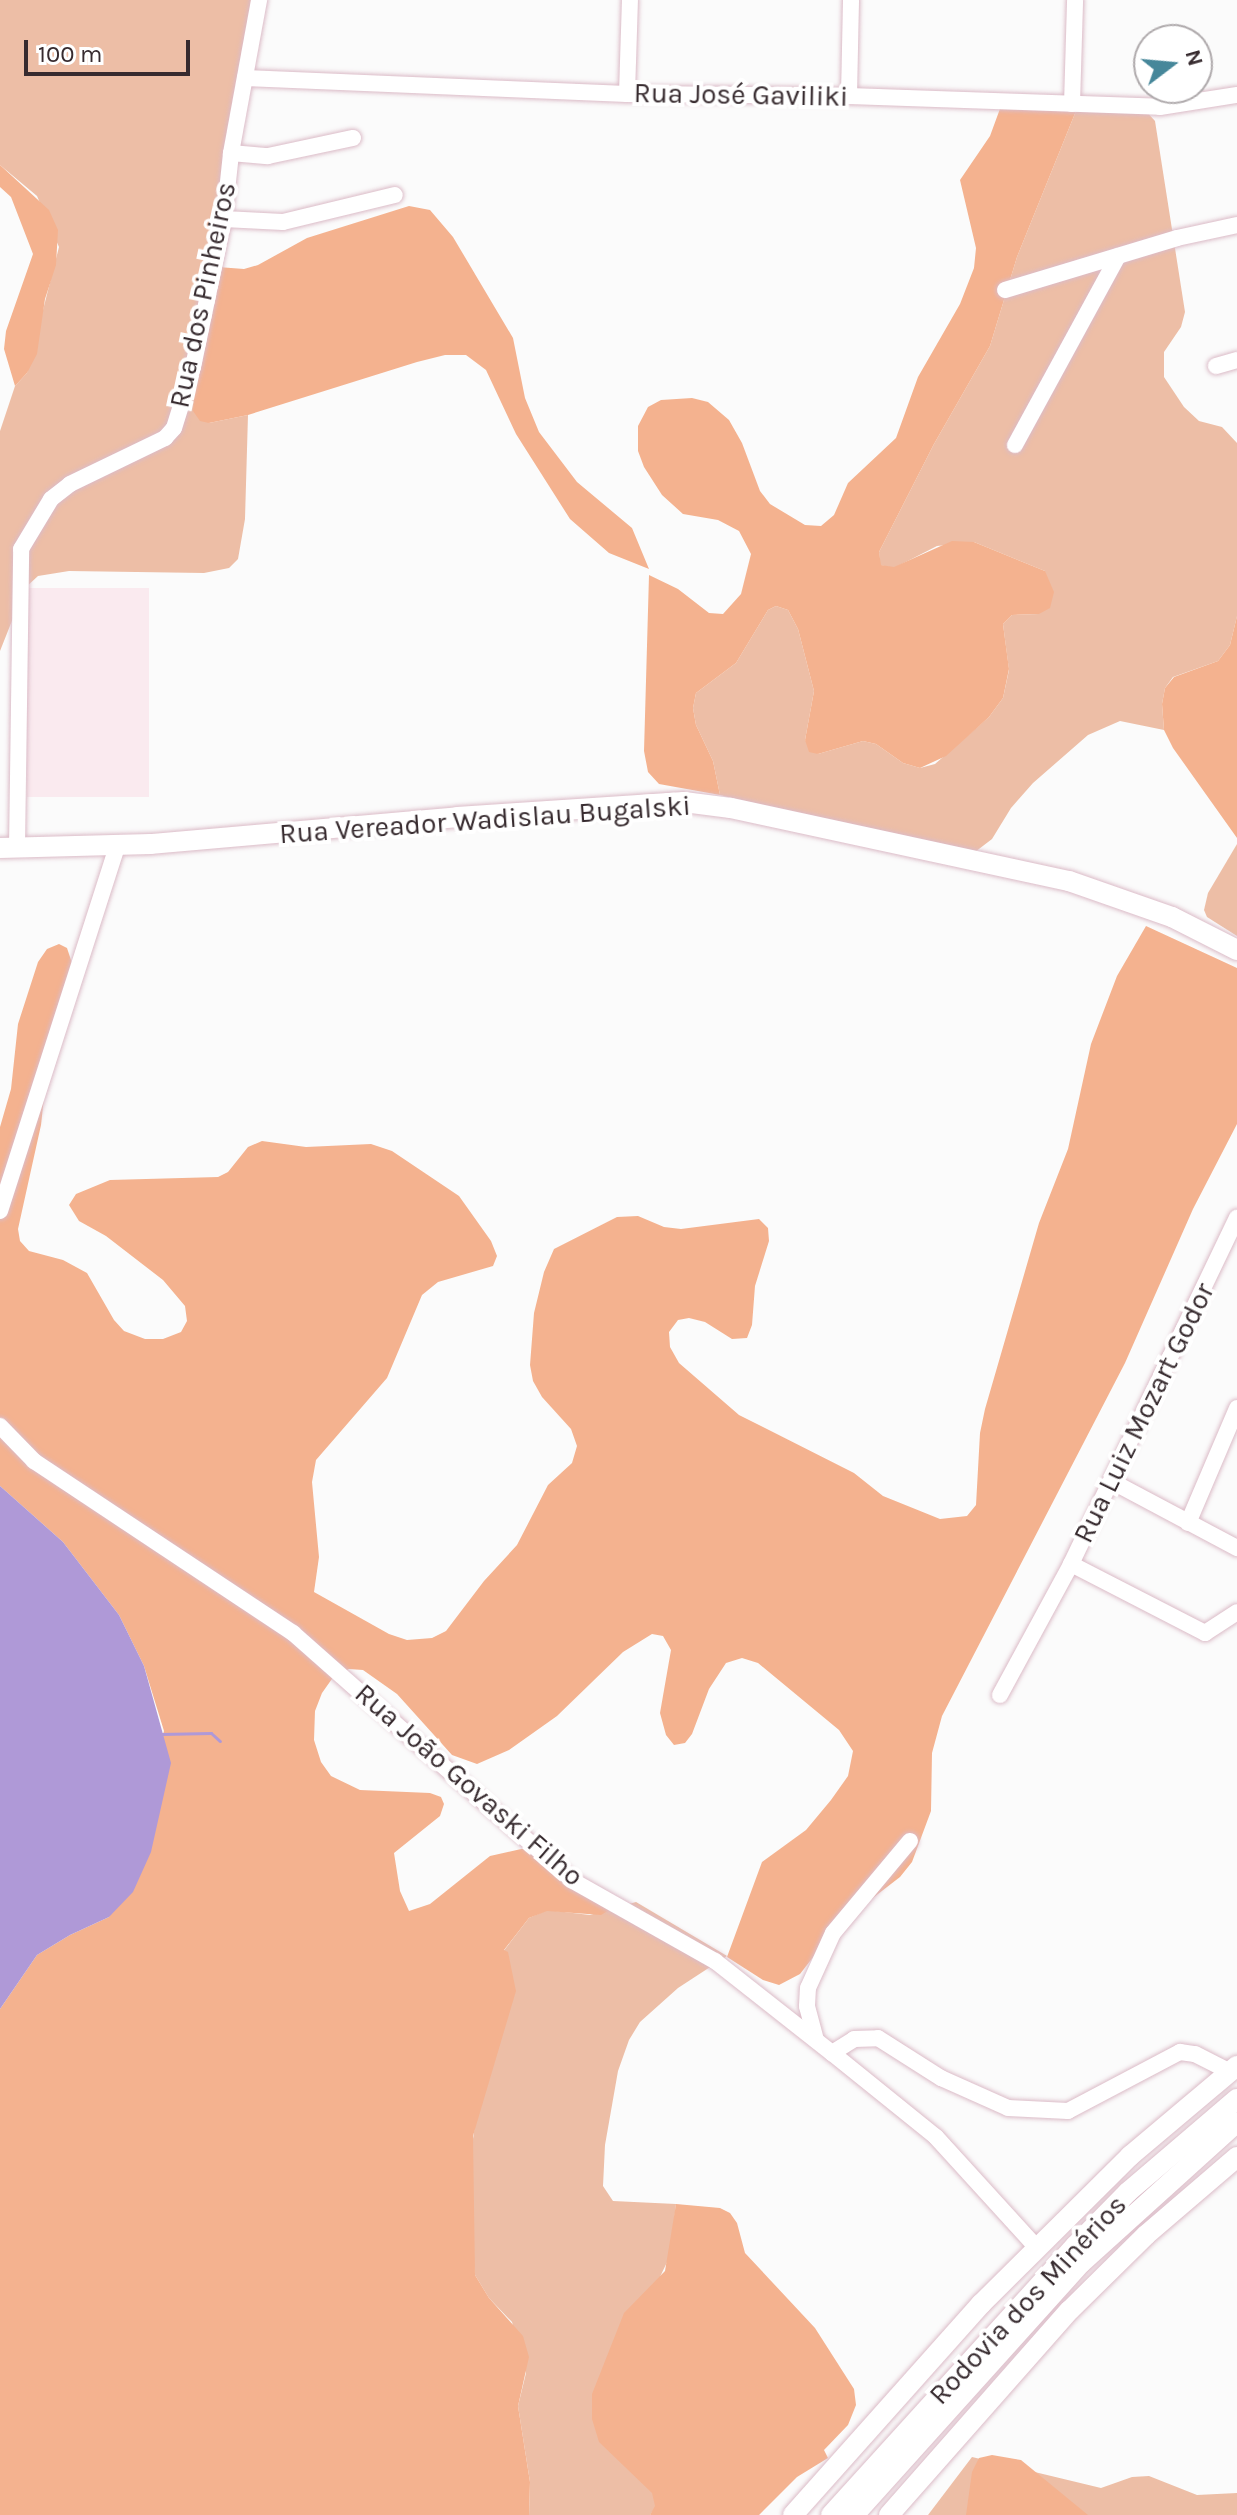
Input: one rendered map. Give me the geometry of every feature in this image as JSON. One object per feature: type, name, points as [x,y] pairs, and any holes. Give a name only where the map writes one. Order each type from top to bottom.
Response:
[{"type":"main road","name":"Rua Vereador Wadislau Bugalski","points":[[9,848],[118,844],[684,802],[731,808],[1069,881],[1172,917],[1237,950]]},
{"type":"main road","points":[[793,2515],[959,2327],[1130,2156],[1233,2069]]},
{"type":"main road","name":"Rodovia dos Minérios","points":[[831,2515],[1075,2246],[1128,2192],[1237,2099]]},
{"type":"main road","name":"Rodovia dos Minérios","points":[[854,2515],[1081,2263],[1237,2122]]},
{"type":"main road","points":[[889,2515],[1060,2321],[1146,2235],[1237,2157]]},
{"type":"street","name":"Rua dos Pinheiros","points":[[9,848],[21,549],[37,519],[61,491],[165,438],[174,428],[193,367],[224,219],[231,153],[259,0]]},
{"type":"street","points":[[627,94],[630,0]]},
{"type":"street","points":[[849,96],[851,0]]},
{"type":"street","points":[[1072,104],[1075,0]]},
{"type":"street","name":"Rua José Gaviliki","points":[[245,78],[627,94],[849,96],[1160,107],[1237,95]]},
{"type":"street","points":[[231,153],[268,156],[353,138]]},
{"type":"street","points":[[224,219],[283,222],[395,195]]},
{"type":"street","points":[[1005,290],[1237,225]]},
{"type":"street","points":[[1015,445],[1118,256]]},
{"type":"street","points":[[1216,366],[1237,360]]},
{"type":"street","points":[[0,1211],[118,844]]},
{"type":"street","name":"Rua Luiz Mozart Godor","points":[[1000,1695],[1071,1564],[1237,1218]]},
{"type":"street","points":[[1188,1523],[1237,1408]]},
{"type":"street","name":"Rua João Govaski Filho","points":[[0,1426],[34,1461],[293,1633],[573,1881],[715,1961],[816,2040],[936,2137],[1037,2248]]},
{"type":"street","points":[[1111,1481],[1237,1548]]},
{"type":"street","points":[[1071,1564],[1205,1633],[1237,1612]]},
{"type":"street","points":[[816,2040],[807,2006],[808,1988],[833,1933],[910,1841]]},
{"type":"street","points":[[832,2053],[854,2039],[878,2038],[941,2078],[1008,2108],[1068,2111],[1180,2052],[1195,2054],[1233,2069]]},
{"type":"shaded area","points":[[0,0],[254,0],[205,266],[192,384],[209,423],[248,415],[245,519],[238,559],[229,568],[204,573],[69,571],[38,576],[25,588],[0,651],[0,431],[15,386],[27,373],[59,247],[37,196],[0,165]]},
{"type":"shaded area","points":[[1001,106],[1078,106],[1017,257],[990,346],[934,444],[879,552],[881,565],[894,567],[952,541],[974,542],[1045,571],[1054,592],[1050,608],[1039,614],[1012,615],[1003,624],[1009,669],[1003,698],[989,717],[946,756],[920,768],[903,763],[876,744],[863,741],[818,754],[809,752],[805,740],[814,691],[798,629],[788,610],[776,606],[768,610],[736,663],[696,693],[693,708],[696,725],[713,761],[720,795],[659,784],[648,772],[644,751],[649,575],[678,589],[709,613],[723,614],[741,594],[751,554],[739,531],[718,520],[683,514],[662,495],[638,451],[638,426],[648,407],[661,400],[692,398],[708,402],[729,420],[742,443],[760,491],[770,504],[805,525],[821,526],[834,515],[848,483],[896,438],[918,377],[960,304],[974,268],[976,248],[960,180],[990,136]]},
{"type":"shaded area","points":[[1078,106],[1144,109],[1155,121],[1185,312],[1181,327],[1164,352],[1164,377],[1184,407],[1199,421],[1222,427],[1237,443],[1237,616],[1230,645],[1218,661],[1173,677],[1165,688],[1162,704],[1164,730],[1120,721],[1088,735],[1033,783],[1011,808],[992,839],[975,852],[925,846],[720,795],[713,761],[696,725],[693,708],[696,693],[736,663],[768,610],[776,606],[788,610],[798,629],[814,691],[805,740],[818,754],[863,741],[876,744],[903,763],[920,768],[935,764],[989,717],[1003,698],[1009,670],[1003,624],[1012,615],[1039,614],[1045,571],[974,542],[937,546],[894,568],[880,565],[879,552],[934,444],[990,346],[1017,257]]},
{"type":"shaded area","points":[[0,165],[49,210],[58,230],[56,265],[45,299],[37,354],[27,373],[15,386],[4,349],[6,331],[33,254],[11,197],[0,187]]},
{"type":"shaded area","points":[[409,206],[430,210],[453,237],[513,338],[525,398],[539,432],[577,482],[632,528],[649,569],[609,553],[570,519],[516,434],[486,370],[466,355],[445,355],[417,362],[248,415],[209,423],[200,421],[193,411],[205,266],[244,269],[258,265],[307,238]]},
{"type":"shaded area","points":[[27,588],[149,588],[149,797],[27,797]]},
{"type":"shaded area","points":[[1237,616],[1237,838],[1173,748],[1164,730],[1162,704],[1165,688],[1174,677],[1218,661],[1230,645]]},
{"type":"shaded area","points":[[1237,844],[1237,936],[1207,917],[1204,910],[1208,893]]},
{"type":"shaded area","points":[[1146,926],[1237,968],[1237,1124],[1193,1209],[1125,1363],[942,1716],[932,1753],[931,1811],[912,1862],[900,1877],[839,1924],[800,1974],[779,1985],[763,1980],[727,1957],[762,1862],[806,1830],[831,1800],[848,1776],[853,1751],[839,1730],[758,1663],[742,1658],[726,1663],[709,1689],[692,1734],[685,1743],[674,1745],[666,1735],[660,1713],[671,1650],[663,1636],[652,1634],[623,1652],[557,1716],[509,1750],[477,1764],[452,1755],[397,1694],[363,1670],[349,1669],[334,1676],[322,1693],[315,1711],[314,1740],[321,1762],[331,1776],[360,1790],[430,1793],[441,1797],[444,1804],[440,1816],[394,1853],[400,1891],[409,1911],[430,1904],[490,1856],[530,1847],[545,1850],[578,1872],[611,1909],[601,1915],[547,1911],[529,1918],[504,1950],[508,1952],[516,1991],[473,2136],[475,2275],[489,2298],[523,2336],[529,2357],[518,2406],[530,2482],[529,2515],[0,2515],[0,2009],[37,1955],[109,1917],[164,1731],[144,1666],[119,1615],[63,1542],[0,1486],[0,1127],[11,1089],[18,1024],[38,962],[47,949],[59,944],[67,948],[72,963],[46,1078],[41,1125],[18,1229],[20,1241],[29,1251],[63,1260],[87,1273],[114,1320],[124,1331],[145,1339],[163,1339],[181,1332],[187,1321],[185,1306],[163,1280],[106,1236],[79,1221],[69,1205],[76,1194],[110,1180],[218,1177],[228,1172],[248,1147],[262,1141],[306,1147],[371,1144],[392,1151],[459,1196],[491,1241],[497,1256],[493,1266],[438,1282],[422,1295],[387,1378],[316,1460],[312,1482],[319,1557],[314,1592],[389,1634],[407,1640],[432,1638],[446,1631],[484,1581],[517,1545],[548,1485],[572,1463],[577,1446],[571,1429],[542,1397],[533,1381],[530,1365],[534,1313],[544,1272],[554,1249],[617,1217],[638,1216],[664,1227],[681,1229],[759,1219],[768,1228],[769,1241],[755,1286],[752,1325],[747,1338],[732,1339],[705,1322],[689,1318],[678,1320],[669,1332],[670,1347],[679,1363],[739,1415],[854,1473],[883,1496],[940,1519],[967,1516],[976,1505],[980,1433],[985,1409],[1039,1223],[1068,1149],[1091,1044],[1117,976]]},
{"type":"shaded area","points":[[0,1486],[63,1542],[119,1615],[144,1666],[171,1763],[151,1852],[133,1892],[109,1917],[37,1955],[0,2009]]},
{"type":"shaded area","points":[[636,1902],[727,1956],[678,1988],[640,2022],[629,2040],[618,2071],[605,2145],[603,2186],[613,2201],[676,2204],[670,2256],[658,2281],[626,2467],[652,2487],[656,2496],[655,2508],[650,2515],[529,2515],[530,2482],[518,2406],[526,2373],[512,2322],[489,2298],[475,2275],[473,2258],[471,2153],[499,1957],[529,1918],[547,1910],[590,1915]]},
{"type":"shaded area","points":[[676,2204],[720,2208],[730,2213],[737,2223],[745,2253],[815,2328],[854,2389],[856,2405],[848,2425],[824,2450],[828,2458],[797,2477],[759,2515],[650,2515],[655,2506],[652,2493],[599,2442],[592,2419],[592,2394],[624,2313],[665,2271]]},
{"type":"shaded area","points":[[992,2455],[1021,2460],[1088,2515],[966,2515],[972,2472],[979,2458]]},
{"type":"shaded area","points":[[972,2457],[1101,2488],[1132,2477],[1149,2476],[1197,2495],[1237,2493],[1237,2515],[928,2515]]},
{"type":"waterway","points":[[161,1734],[211,1733],[220,1741]]}]
